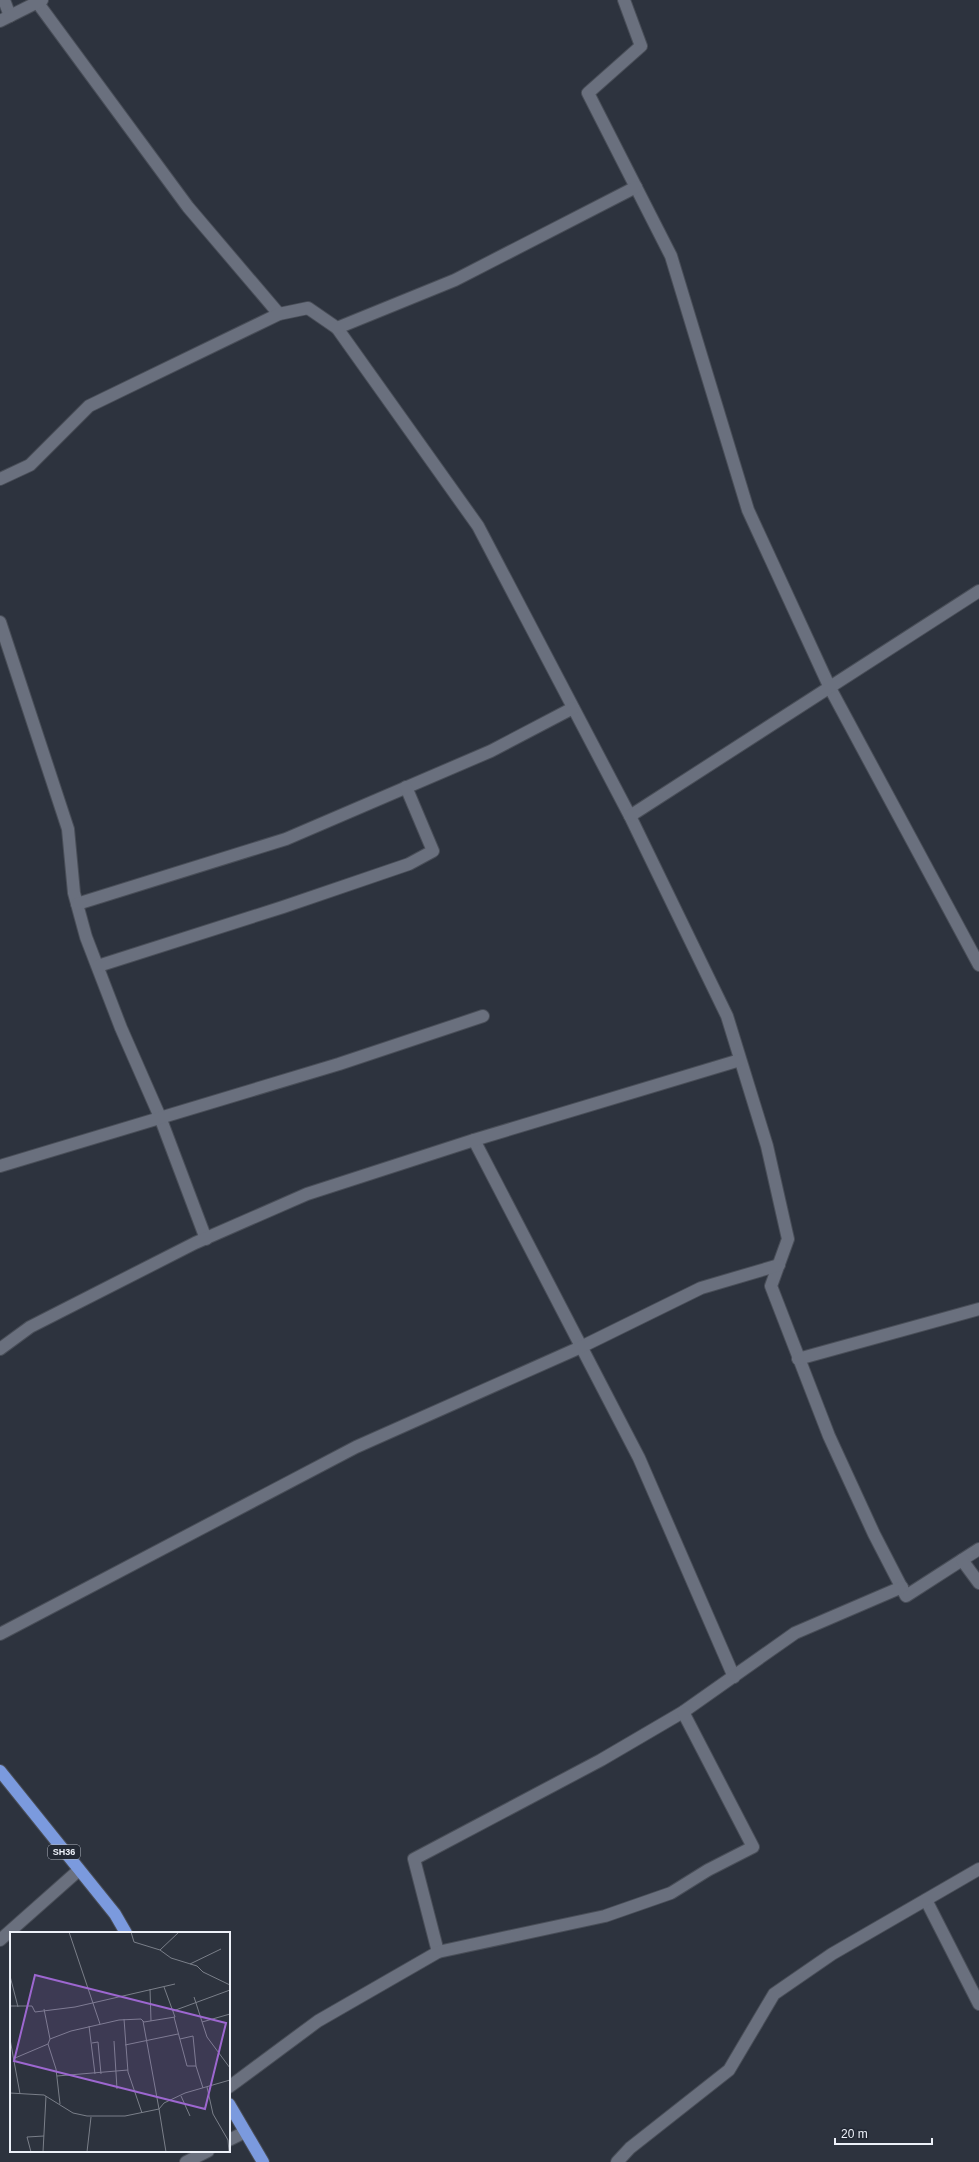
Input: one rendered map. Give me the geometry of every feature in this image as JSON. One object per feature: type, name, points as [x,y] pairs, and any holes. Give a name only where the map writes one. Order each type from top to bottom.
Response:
[{"type":"highway","name":"SH36","points":[[0,1772],[115,1914],[125,1932]]},
{"type":"highway","points":[[230,2106],[264,2162]]},
{"type":"street","points":[[4,0],[5,18],[40,1],[188,207],[279,314]]},
{"type":"street","points":[[624,0],[641,46],[588,93],[671,256],[748,510],[830,688],[979,965]]},
{"type":"street","points":[[337,328],[455,280],[636,188]]},
{"type":"street","points":[[0,479],[30,465],[89,406],[279,314],[308,308],[337,328],[478,526],[630,816],[727,1016],[767,1146],[788,1239],[771,1286],[829,1436],[874,1534],[906,1596],[979,1549]]},
{"type":"street","points":[[630,816],[979,591]]},
{"type":"street","points":[[0,622],[68,829],[77,904],[86,937],[121,1028],[160,1117],[206,1239]]},
{"type":"street","points":[[77,904],[286,839],[491,751],[573,708]]},
{"type":"street","points":[[98,966],[283,908],[409,864],[433,851],[406,787]]},
{"type":"street","points":[[0,1166],[339,1064],[483,1016]]},
{"type":"street","points":[[0,1349],[30,1327],[206,1239],[306,1194],[474,1140],[740,1060]]},
{"type":"street","points":[[474,1140],[639,1458],[734,1677]]},
{"type":"street","points":[[0,1634],[356,1447],[581,1347],[700,1288],[779,1265]]},
{"type":"street","points":[[798,1359],[979,1309]]},
{"type":"street","points":[[962,1560],[979,1583]]},
{"type":"street","points":[[438,1952],[414,1859],[594,1763],[683,1712],[795,1633],[902,1588]]},
{"type":"street","points":[[230,2085],[318,2021],[438,1952],[606,1916],[670,1893],[708,1870],[753,1848],[683,1712]]},
{"type":"street","points":[[617,2162],[630,2148],[729,2070],[774,1994],[832,1954],[979,1869]]},
{"type":"street","points":[[0,1940],[79,1870]]},
{"type":"street","points":[[926,1900],[979,2004]]},
{"type":"street","points":[[230,2140],[245,2132]]},
{"type":"street","points":[[186,2162],[206,2152]]}]
